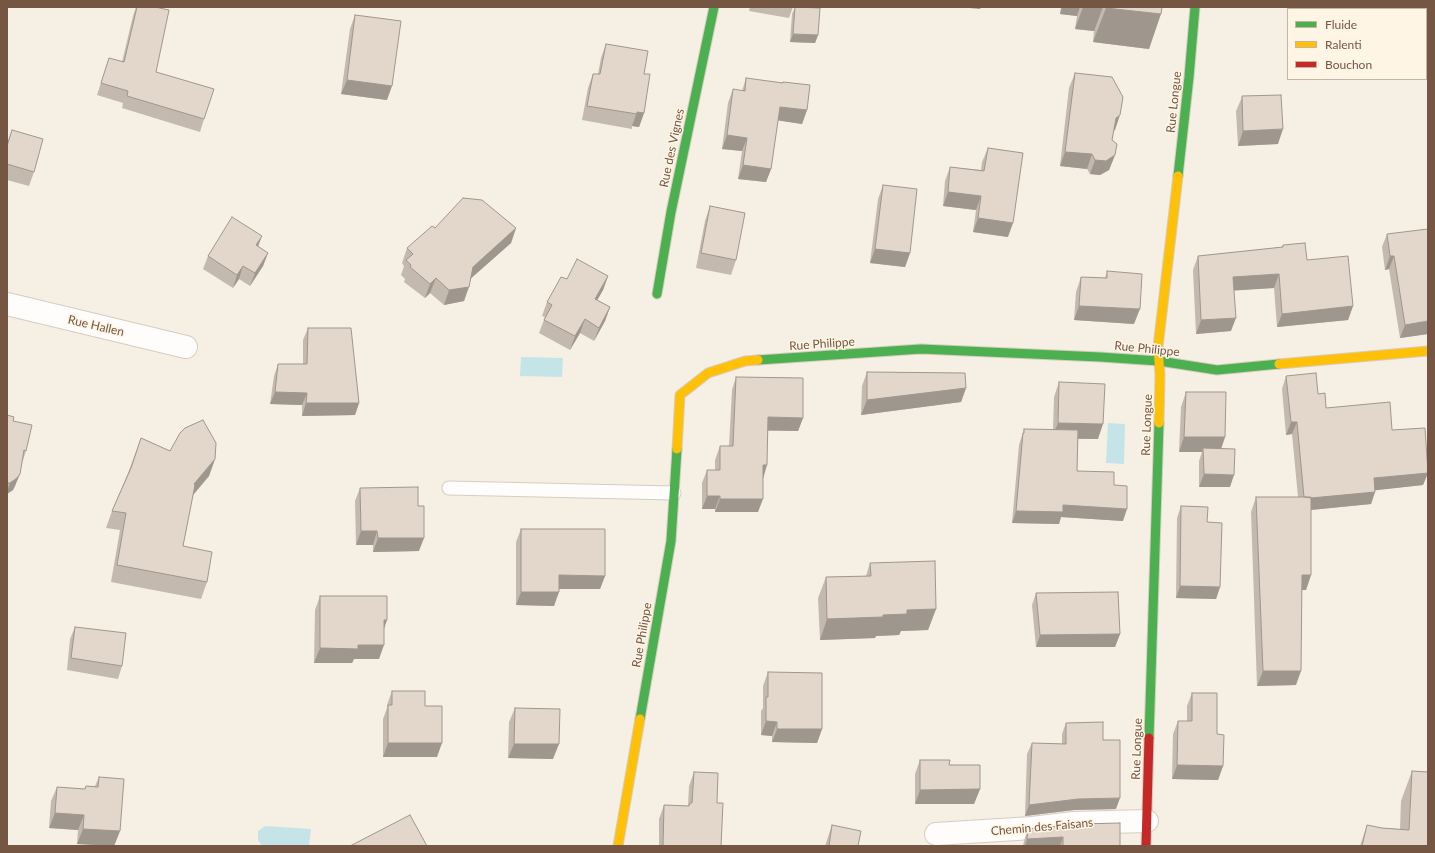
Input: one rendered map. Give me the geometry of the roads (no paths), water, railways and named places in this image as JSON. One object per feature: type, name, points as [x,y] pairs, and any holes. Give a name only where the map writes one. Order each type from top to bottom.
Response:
[{"type":"street","name":"Rue des Vignes","points":[[656,294],[714,7]]},
{"type":"street","name":"Rue Longue","points":[[1146,846],[1160,375],[1158,347],[1190,77],[1195,7]]},
{"type":"street","name":"Rue Hallen","points":[[7,304],[186,347]]},
{"type":"street","name":"Rue Philippe","points":[[618,846],[671,541],[680,395],[708,373],[745,361],[921,349],[1159,361],[1217,370],[1397,355],[1428,351]]},
{"type":"street","name":"Chemin des Faisans","points":[[936,834],[1032,828],[1074,823],[1147,821]]},
{"type":"lane","points":[[448,488],[674,493]]},
{"type":"water","points":[[521,357],[563,358],[562,377],[520,376]]},
{"type":"water","points":[[1108,423],[1125,424],[1124,464],[1106,463]]},
{"type":"water","points":[[265,826],[311,829],[309,846],[262,846],[258,840],[258,831]]}]
